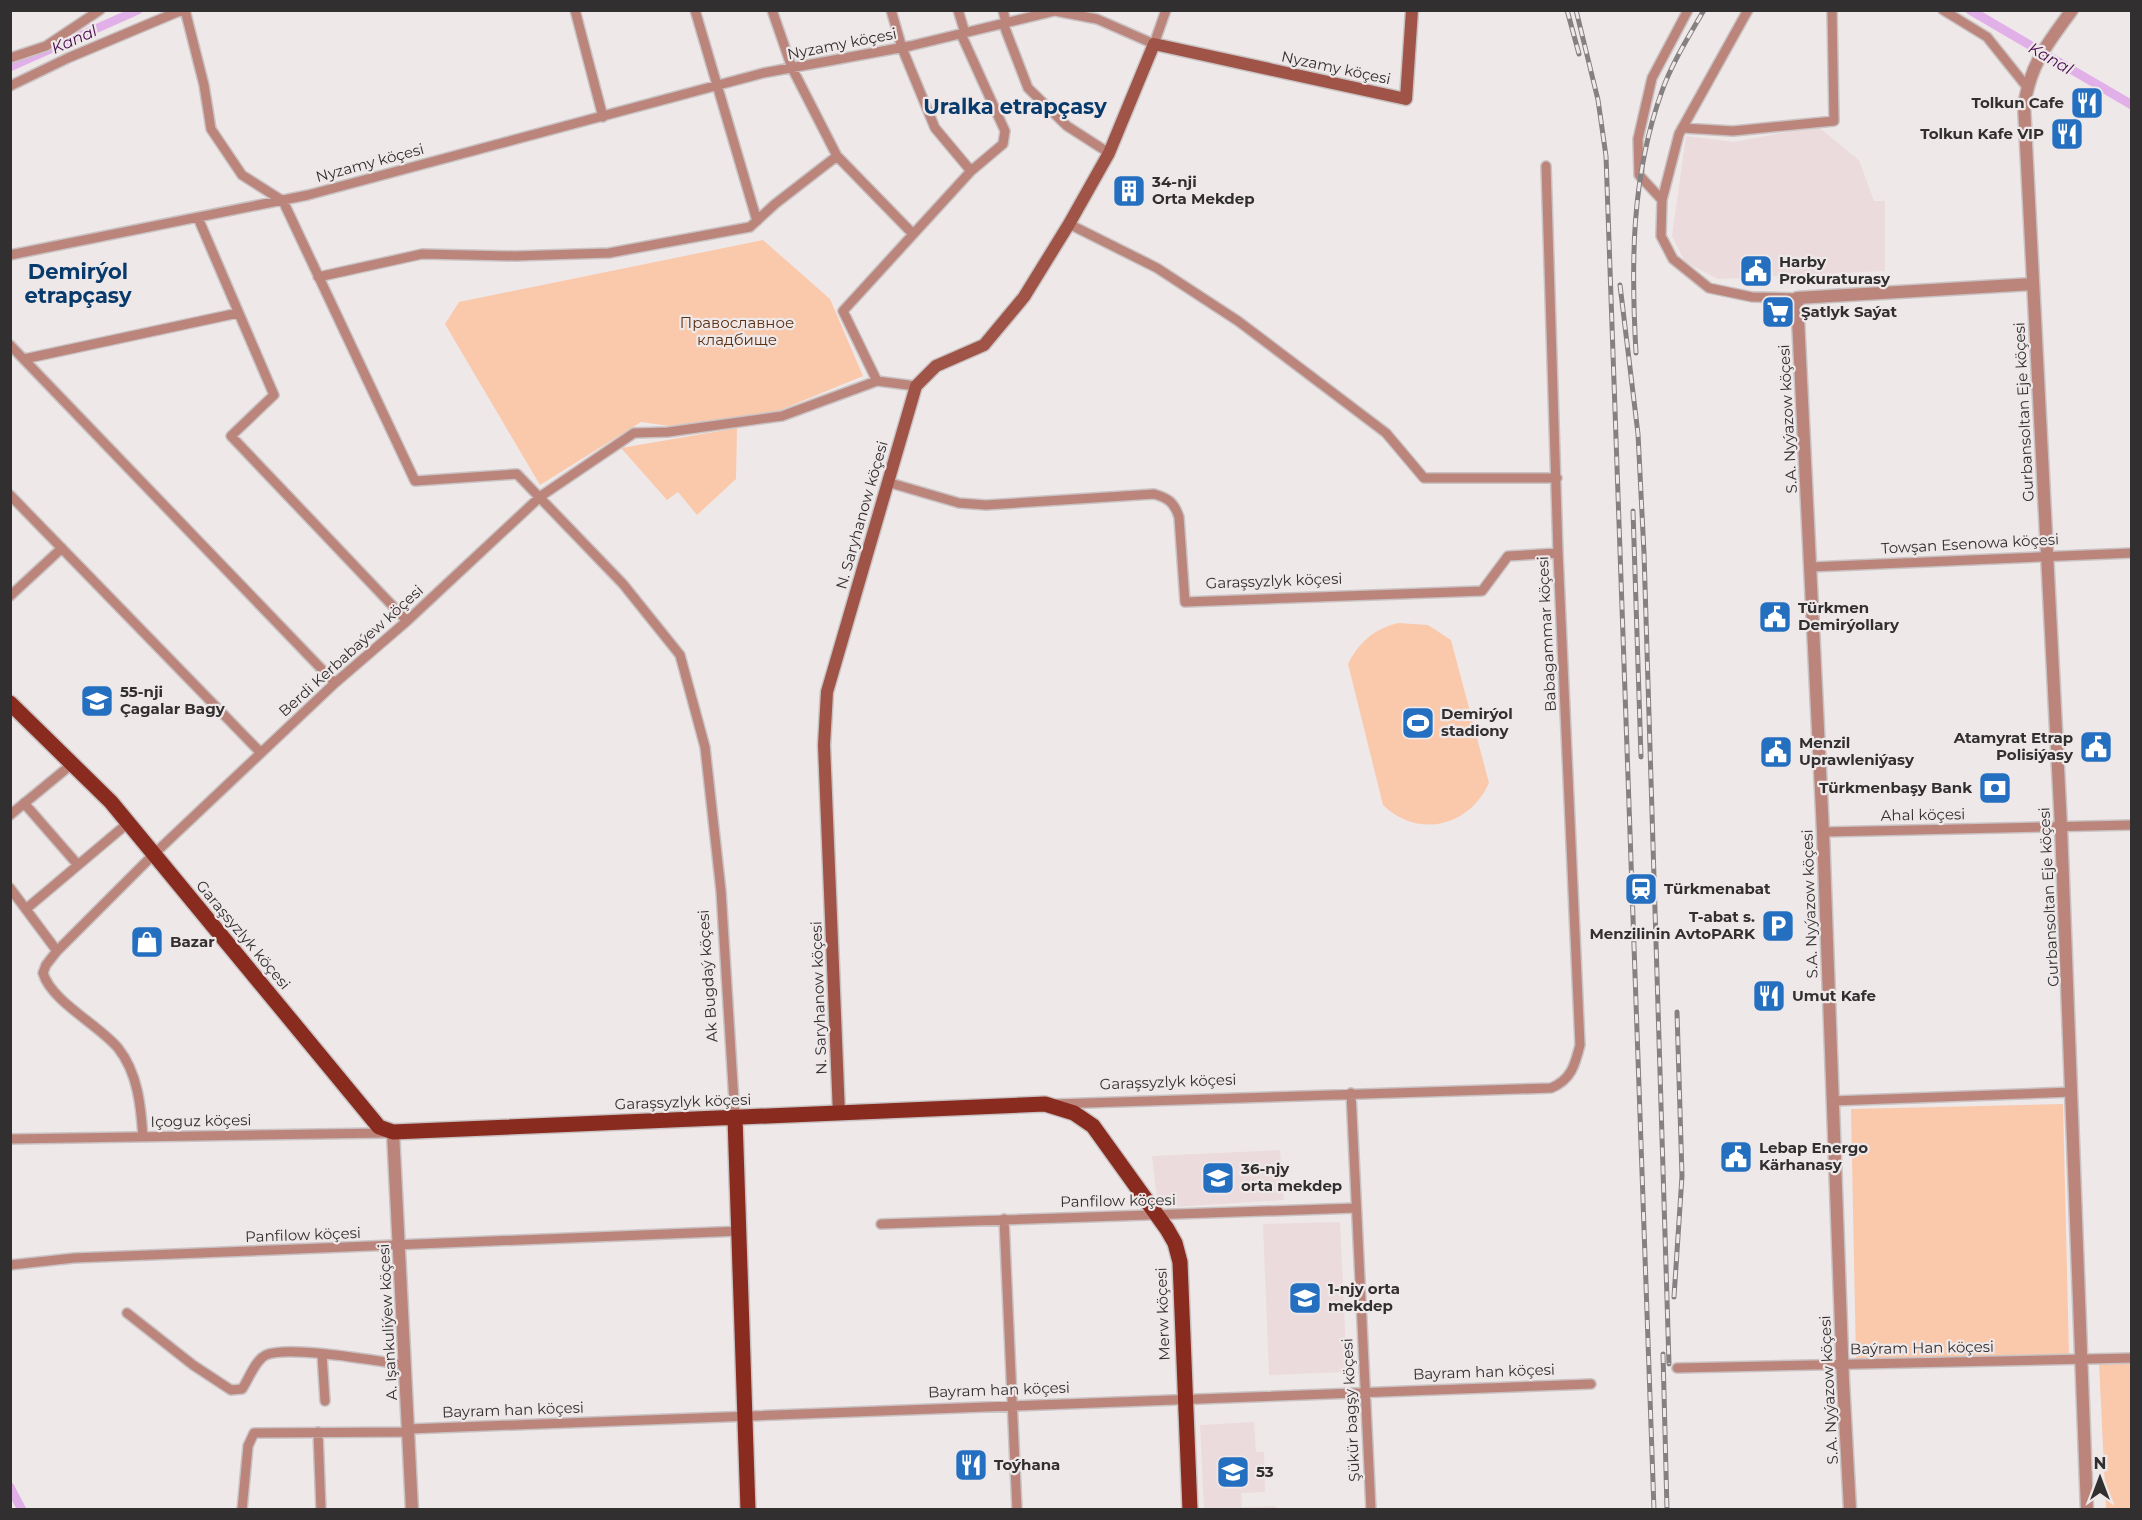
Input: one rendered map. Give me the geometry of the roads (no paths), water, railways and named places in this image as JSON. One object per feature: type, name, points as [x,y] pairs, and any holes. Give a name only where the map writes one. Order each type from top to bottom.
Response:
[{"type":"main road","name":"Nyzamy köçesi","points":[[1154,44],[1406,99],[1412,10]]},
{"type":"main road","name":"N. Saryhanow köçesi","points":[[839,1114],[824,746],[827,692],[887,482],[916,386],[936,366],[984,345],[1024,297],[1109,153],[1154,44]]},
{"type":"main road","name":"Garaşsyzlyk köçesi","points":[[10,704],[111,801],[153,855],[379,1127],[393,1132],[1045,1104]]},
{"type":"main road","name":"Merw köçesi","points":[[1045,1104],[1074,1113],[1093,1126],[1175,1243],[1180,1262],[1190,1509]]},
{"type":"main road","name":"Ak Bugdaý köçesi","points":[[735,1118],[741,1231],[748,1509]]},
{"type":"street","points":[[10,58],[46,46],[100,10]]},
{"type":"street","points":[[10,86],[68,58],[183,10],[204,85],[211,129],[242,175],[283,201],[318,277],[422,254],[515,256],[609,253],[750,227],[837,156]]},
{"type":"street","points":[[576,10],[603,117]]},
{"type":"street","points":[[695,10],[757,221]]},
{"type":"street","points":[[771,10],[792,68],[837,156],[913,234]]},
{"type":"street","points":[[891,10],[902,48],[935,128],[970,171]]},
{"type":"street","points":[[878,381],[843,310],[970,171],[1003,144],[1005,131],[963,33],[958,10]]},
{"type":"street","points":[[1003,10],[1004,23],[1028,88],[1067,126],[1109,153]]},
{"type":"street","name":"N. Saryhanow köçesi","points":[[1154,44],[1166,10]]},
{"type":"street","points":[[1662,200],[1639,175],[1638,139],[1652,78],[1688,10]]},
{"type":"street","points":[[1748,10],[1682,128],[1662,200],[1661,236],[1673,259],[1709,288],[1752,297],[1797,298],[2033,284]]},
{"type":"street","points":[[1682,128],[1733,131],[1834,121],[1832,10]]},
{"type":"street","points":[[1944,10],[1987,37],[2028,81],[2042,51],[2072,10]]},
{"type":"street","name":"Nyzamy köçesi","points":[[10,255],[283,201],[717,86],[792,68],[902,48],[1055,11],[1099,15],[1154,44]]},
{"type":"street","name":"Gurbansoltan Eje köçesi","points":[[2028,81],[2024,105],[2061,827],[2083,1360],[2086,1509]]},
{"type":"street","name":"Babagammar köçesi","points":[[1546,166],[1558,553],[1580,1045],[1575,1066],[1569,1075],[1560,1084],[1551,1088]]},
{"type":"street","points":[[198,218],[274,395],[231,436],[407,621]]},
{"type":"street","points":[[1069,224],[1157,268],[1238,321],[1386,433],[1424,478],[1557,478]]},
{"type":"street","name":"Ak Bugdaý köçesi","points":[[318,277],[415,481],[517,474],[541,496],[623,584],[680,655],[705,747],[721,891],[735,1118]]},
{"type":"street","name":"S.A. Nyýazow köçesi","points":[[1797,298],[1823,832],[1842,1365],[1850,1509]]},
{"type":"street","points":[[24,359],[238,313]]},
{"type":"street","points":[[10,345],[335,683]]},
{"type":"street","name":"Berdi Kerbabaýew köçesi","points":[[143,1137],[137,1088],[120,1050],[60,996],[45,977],[46,965],[57,951],[153,855],[335,683],[407,621],[541,496],[634,433],[668,432],[782,416],[878,381],[916,386]]},
{"type":"street","name":"Garaşsyzlyk köçesi","points":[[887,482],[959,503],[986,505],[1154,494],[1167,498],[1175,506],[1179,517],[1185,602],[1482,591],[1508,556],[1558,553]]},
{"type":"street","points":[[10,495],[261,753]]},
{"type":"street","points":[[10,596],[62,548]]},
{"type":"street","name":"Towşan Esenowa köçesi","points":[[1811,567],[2132,553]]},
{"type":"street","points":[[10,814],[72,764]]},
{"type":"street","points":[[24,803],[78,865]]},
{"type":"street","points":[[26,909],[128,823]]},
{"type":"street","name":"Ahal köçesi","points":[[1823,832],[2132,825]]},
{"type":"street","points":[[10,888],[57,951]]},
{"type":"street","name":"Garaşsyzlyk köçesi","points":[[1045,1104],[1551,1088]]},
{"type":"street","points":[[1832,1101],[2072,1092]]},
{"type":"street","name":"Şükür bagşy köçesi","points":[[1351,1093],[1371,1509]]},
{"type":"street","name":"Içoguz köçesi","points":[[10,1139],[393,1132]]},
{"type":"street","name":"A. Işankuliýew köçesi","points":[[393,1132],[412,1509]]},
{"type":"street","name":"Panfilow köçesi","points":[[881,1224],[1356,1208]]},
{"type":"street","points":[[1004,1219],[1017,1509]]},
{"type":"street","name":"Panfilow köçesi","points":[[10,1265],[74,1258],[741,1231]]},
{"type":"street","points":[[127,1313],[193,1365],[231,1390],[242,1389],[266,1355],[322,1354],[405,1365]]},
{"type":"street","points":[[322,1354],[325,1401]]},
{"type":"street","name":"Baýram Han köçesi","points":[[1677,1368],[2132,1358]]},
{"type":"street","name":"Bayram han köçesi","points":[[243,1509],[248,1446],[252,1435],[408,1431],[1012,1404],[1591,1384]]},
{"type":"street","points":[[318,1432],[321,1509]]},
{"type":"waterway","name":"Kanal","points":[[10,67],[138,10]]},
{"type":"waterway","name":"Kanal","points":[[1970,10],[2132,105]]},
{"type":"waterway","points":[[10,1487],[22,1510]]},
{"type":"railway","points":[[1567,10],[1579,54]]},
{"type":"railway","points":[[1576,10],[1598,100],[1606,156],[1654,1510]]},
{"type":"railway","points":[[1636,353],[1634,254],[1644,156],[1666,81],[1704,10]]},
{"type":"railway","points":[[1620,285],[1638,434],[1644,553],[1669,1364]]},
{"type":"railway","points":[[1633,511],[1641,757]]},
{"type":"railway","points":[[1674,1297],[1682,1176],[1677,1012]]},
{"type":"railway","points":[[1663,1354],[1667,1510]]},
{"type":"place","name":"Tolkun Cafe","points":[[2087,103]]},
{"type":"place","name":"Tolkun Kafe VIP","points":[[2067,134]]},
{"type":"place","name":"34-nji Orta Mekdep","points":[[1129,191]]},
{"type":"place","name":"Harby Prokuraturasy","points":[[1756,271]]},
{"type":"place","name":"Şatlyk Saýat","points":[[1778,312]]},
{"type":"place","name":"Türkmen Demirýollary","points":[[1775,617]]},
{"type":"place","name":"55-nji Çagalar Bagy","points":[[97,701]]},
{"type":"place","name":"Demirýol stadiony","points":[[1418,723]]},
{"type":"place","name":"Atamyrat Etrap Polisiýasy","points":[[2096,747]]},
{"type":"place","name":"Menzil Uprawleniýasy","points":[[1776,752]]},
{"type":"place","name":"Türkmenbaşy Bank","points":[[1995,788]]},
{"type":"place","name":"Türkmenabat","points":[[1641,889]]},
{"type":"place","name":"T-abat s. Menzilinin AvtoPARK","points":[[1778,926]]},
{"type":"place","name":"Bazar","points":[[147,942]]},
{"type":"place","name":"Umut Kafe","points":[[1769,996]]},
{"type":"place","name":"Lebap Energo Kärhanasy","points":[[1736,1157]]},
{"type":"place","name":"36-njy orta mekdep","points":[[1218,1178]]},
{"type":"place","name":"1-njy orta mekdep","points":[[1305,1298]]},
{"type":"place","name":"Toýhana","points":[[971,1465]]},
{"type":"place","name":"53","points":[[1233,1472]]},
{"type":"district","name":"Uralka etrapçasy","points":[[1015,107]]},
{"type":"district","name":"Demirýol etrapçasy","points":[[78,284]]},
{"type":"park label","name":"Православное кладбище","points":[[737,332]]}]
